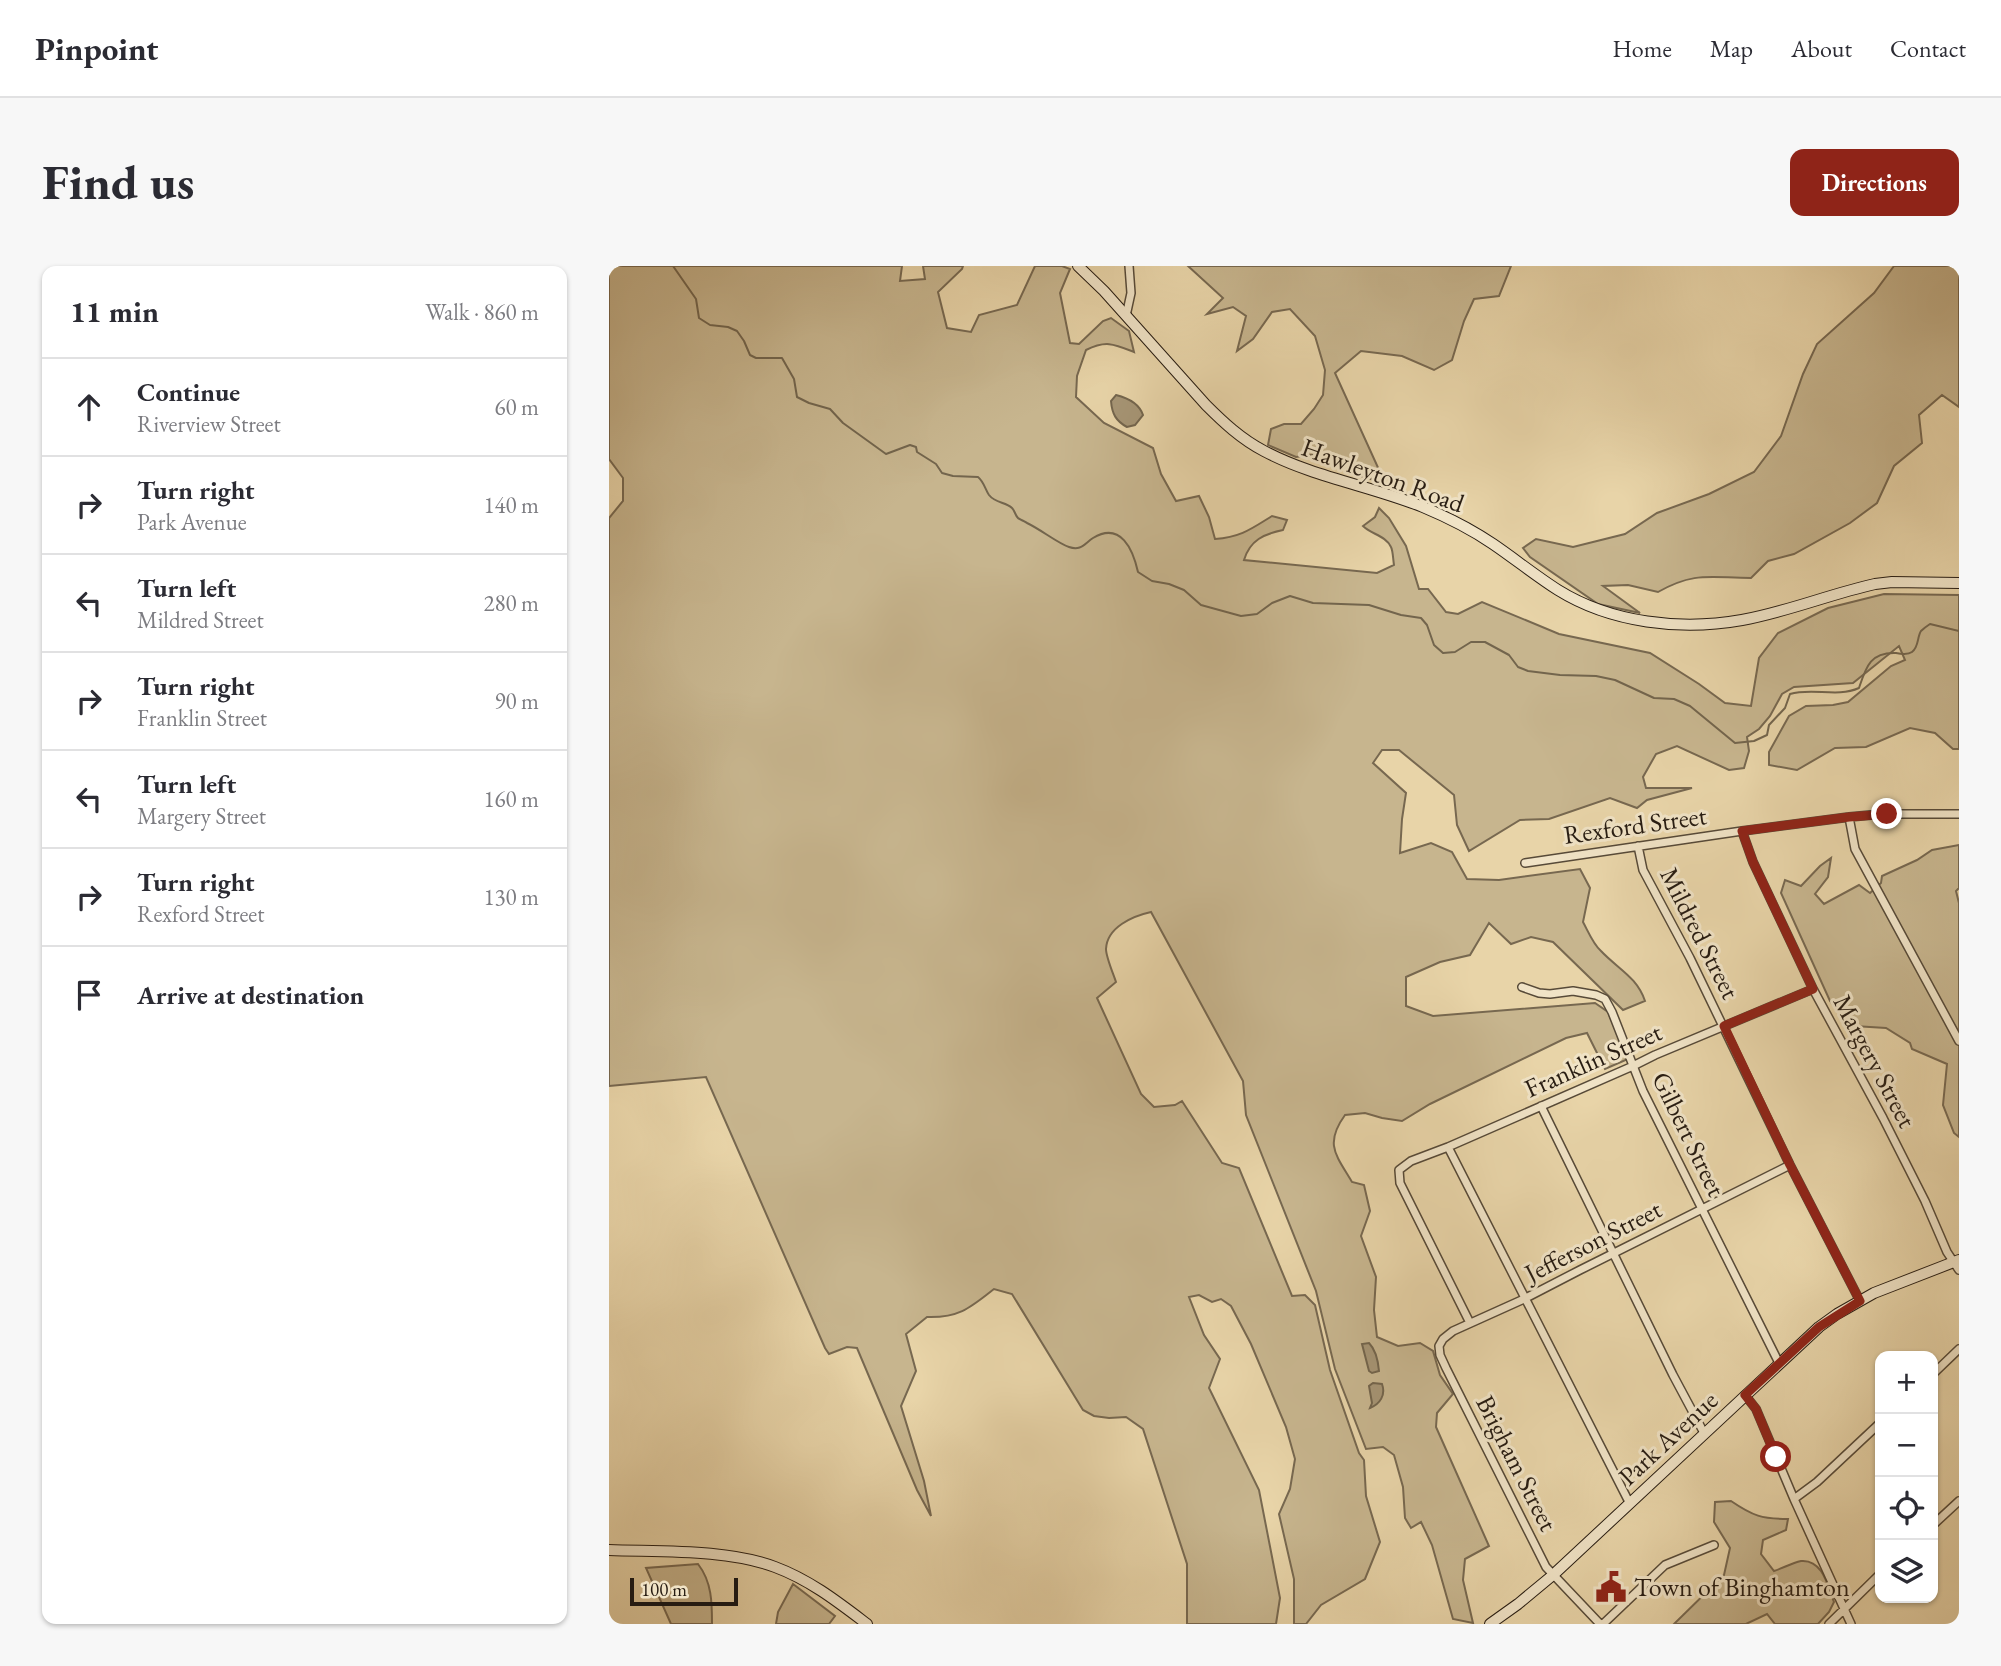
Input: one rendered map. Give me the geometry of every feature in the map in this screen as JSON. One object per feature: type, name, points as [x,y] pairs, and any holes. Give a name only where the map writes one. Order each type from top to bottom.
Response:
[{"type":"street","name":"Hawleyton Road","points":[[1077,266],[1095,281],[1206,405],[1247,441],[1285,460],[1445,516],[1492,543],[1558,590],[1590,606],[1634,619],[1692,624],[1744,619],[1875,584],[1959,583]]},
{"type":"street","points":[[1126,316],[1132,293],[1129,266]]},
{"type":"street","name":"Rexford Street","points":[[1525,863],[1849,817],[1959,814]]},
{"type":"street","points":[[1849,817],[1856,849],[1959,1041]]},
{"type":"street","name":"Margery Street","points":[[1742,831],[1753,862],[1813,989],[1883,1118],[1957,1264]]},
{"type":"street","name":"Mildred Street","points":[[1638,846],[1643,870],[1724,1026],[1790,1165],[1860,1301]]},
{"type":"street","name":"Gilbert Street","points":[[1522,987],[1550,994],[1573,990],[1605,999],[1643,1091],[1779,1363]]},
{"type":"street","name":"Franklin Street","points":[[1470,1323],[1400,1183],[1399,1170],[1411,1161],[1813,989]]},
{"type":"street","points":[[1541,1106],[1704,1433]]},
{"type":"street","points":[[1448,1147],[1629,1503]]},
{"type":"street","name":"Jefferson Street","points":[[1446,1368],[1439,1346],[1453,1331],[1524,1299],[1790,1165]]},
{"type":"street","name":"Park Avenue","points":[[1490,1624],[1553,1576],[1819,1327],[1860,1301],[1957,1264]]},
{"type":"street","points":[[1938,1369],[1959,1349]]},
{"type":"street","name":"Brigham Street","points":[[1446,1368],[1546,1567],[1602,1624]]},
{"type":"street","points":[[1745,1395],[1756,1409],[1850,1624]]},
{"type":"street","points":[[1794,1499],[1817,1482],[1875,1428]]},
{"type":"street","points":[[1938,1520],[1959,1501]]},
{"type":"street","points":[[1602,1624],[1665,1564],[1714,1545]]},
{"type":"street","points":[[609,1550],[722,1556],[762,1563],[787,1572],[816,1588],[867,1624]]},
{"type":"street","points":[[1829,1624],[1875,1579]]},
{"type":"shaded area","points":[[609,266],[902,266],[900,281],[925,279],[923,266],[963,266],[938,292],[947,328],[971,332],[979,315],[1017,305],[1035,266],[1062,266],[1070,269],[1060,293],[1070,343],[1079,344],[1103,321],[1111,318],[1129,331],[1134,352],[1110,344],[1086,350],[1077,376],[1076,397],[1104,423],[1153,448],[1161,474],[1176,501],[1199,496],[1215,539],[1239,534],[1272,516],[1287,520],[1283,530],[1264,536],[1254,543],[1244,560],[1377,573],[1394,565],[1389,543],[1363,526],[1375,517],[1379,508],[1389,518],[1406,546],[1419,589],[1428,589],[1446,612],[1458,614],[1482,602],[1559,634],[1650,653],[1725,703],[1751,706],[1759,658],[1778,633],[1828,608],[1884,594],[1959,595],[1959,749],[1953,749],[1935,733],[1910,728],[1866,747],[1835,748],[1797,770],[1769,765],[1769,752],[1789,716],[1806,706],[1848,702],[1891,666],[1905,660],[1899,646],[1853,683],[1794,687],[1782,694],[1770,716],[1759,729],[1747,737],[1749,751],[1744,768],[1729,770],[1677,746],[1656,754],[1643,777],[1646,788],[1692,788],[1647,800],[1637,808],[1610,798],[1549,819],[1520,820],[1469,851],[1457,825],[1454,795],[1399,750],[1382,750],[1373,763],[1406,793],[1400,853],[1431,843],[1452,852],[1467,879],[1499,880],[1580,869],[1590,888],[1583,922],[1596,945],[1632,979],[1645,1001],[1623,1010],[1553,942],[1531,937],[1511,944],[1489,923],[1470,955],[1440,962],[1406,977],[1406,1006],[1433,1016],[1595,1003],[1608,1012],[1628,1059],[1605,1069],[1587,1033],[1566,1038],[1430,1104],[1402,1121],[1365,1113],[1345,1115],[1335,1134],[1337,1157],[1352,1182],[1364,1185],[1370,1211],[1361,1236],[1376,1277],[1374,1310],[1377,1337],[1398,1346],[1420,1343],[1433,1351],[1440,1375],[1453,1394],[1437,1413],[1436,1427],[1489,1546],[1465,1559],[1463,1580],[1473,1623],[1453,1619],[1432,1545],[1421,1522],[1411,1528],[1405,1518],[1403,1487],[1394,1455],[1383,1447],[1366,1449],[1335,1369],[1316,1291],[1246,1115],[1243,1081],[1151,912],[1129,920],[1111,934],[1106,952],[1116,982],[1097,998],[1141,1094],[1154,1107],[1175,1105],[1182,1101],[1222,1163],[1239,1168],[1292,1296],[1305,1295],[1315,1305],[1330,1370],[1359,1453],[1364,1460],[1366,1496],[1380,1542],[1365,1579],[1321,1605],[1306,1624],[1294,1624],[1294,1579],[1279,1514],[1290,1489],[1295,1459],[1286,1427],[1251,1344],[1231,1306],[1221,1299],[1212,1302],[1199,1295],[1189,1297],[1204,1335],[1220,1359],[1209,1388],[1259,1490],[1280,1598],[1276,1624],[1187,1624],[1187,1564],[1143,1429],[1126,1417],[1094,1416],[1083,1410],[1012,1294],[994,1289],[956,1314],[927,1317],[906,1334],[916,1371],[901,1406],[924,1481],[931,1516],[917,1490],[857,1348],[847,1347],[829,1354],[825,1348],[706,1077],[609,1086],[609,518],[623,501],[623,478],[609,459]]},
{"type":"shaded area","points":[[1188,266],[1511,266],[1499,296],[1474,299],[1452,360],[1434,370],[1402,356],[1361,351],[1335,373],[1385,483],[1356,475],[1317,454],[1296,457],[1268,445],[1271,429],[1284,424],[1301,424],[1323,395],[1325,370],[1315,336],[1290,309],[1272,312],[1253,339],[1237,351],[1246,316],[1233,307],[1207,314],[1223,298]]},
{"type":"shaded area","points":[[1894,266],[1959,266],[1959,407],[1942,395],[1919,415],[1922,443],[1894,466],[1877,503],[1850,523],[1794,554],[1768,561],[1751,578],[1693,578],[1658,592],[1628,585],[1603,586],[1640,613],[1598,604],[1530,557],[1523,548],[1536,539],[1573,547],[1625,534],[1657,513],[1709,494],[1754,472],[1781,436],[1803,374],[1817,344],[1874,293]]},
{"type":"shaded area","points":[[1116,395],[1139,407],[1143,415],[1135,425],[1127,427],[1115,417],[1111,401]]},
{"type":"shaded area","points":[[1959,845],[1959,888],[1956,891],[1959,903],[1959,1137],[1954,1133],[1943,1105],[1947,1064],[1912,1049],[1910,1043],[1886,1028],[1854,1026],[1844,1018],[1830,1001],[1781,893],[1785,880],[1801,886],[1831,858],[1828,877],[1815,894],[1824,904],[1859,885],[1870,893],[1881,883],[1882,876],[1932,850]]},
{"type":"shaded area","points":[[1369,1343],[1376,1356],[1379,1371],[1372,1373],[1369,1371],[1362,1344]]},
{"type":"shaded area","points":[[1373,1383],[1382,1384],[1383,1395],[1377,1404],[1370,1408],[1372,1403],[1369,1386]]},
{"type":"shaded area","points":[[1731,1501],[1758,1516],[1788,1519],[1786,1530],[1763,1540],[1761,1554],[1774,1571],[1801,1561],[1815,1564],[1820,1569],[1834,1602],[1818,1624],[1775,1624],[1767,1614],[1746,1624],[1674,1624],[1724,1575],[1730,1548],[1714,1522],[1715,1502]]},
{"type":"shaded area","points":[[698,1564],[709,1585],[712,1624],[671,1624],[646,1568]]},
{"type":"shaded area","points":[[793,1584],[835,1616],[829,1624],[776,1624],[778,1612]]},
{"type":"waterway","points":[[673,266],[696,299],[699,318],[710,325],[737,331],[750,355],[756,358],[782,358],[794,379],[797,397],[830,409],[843,423],[886,454],[910,445],[936,464],[942,473],[978,477],[991,498],[1010,506],[1016,516],[1065,545],[1077,548],[1103,534],[1118,535],[1129,547],[1138,572],[1152,581],[1184,590],[1201,605],[1241,616],[1257,614],[1272,603],[1290,596],[1313,603],[1369,605],[1421,618],[1427,625],[1434,645],[1443,653],[1455,652],[1471,642],[1485,642],[1509,655],[1518,667],[1528,671],[1615,680],[1654,698],[1674,699],[1690,706],[1735,743],[1754,741],[1767,735],[1769,725],[1785,708],[1790,694],[1842,692],[1859,688],[1870,662],[1887,653],[1912,652],[1921,631],[1930,624],[1959,631]]},
{"type":"place","name":"Town of Binghamton","points":[[1611,1587]]},
{"type":"route","points":[[1776,1457],[1756,1409],[1745,1395],[1819,1327],[1860,1301],[1790,1165],[1724,1026],[1813,989],[1753,862],[1742,831],[1887,814]]}]
